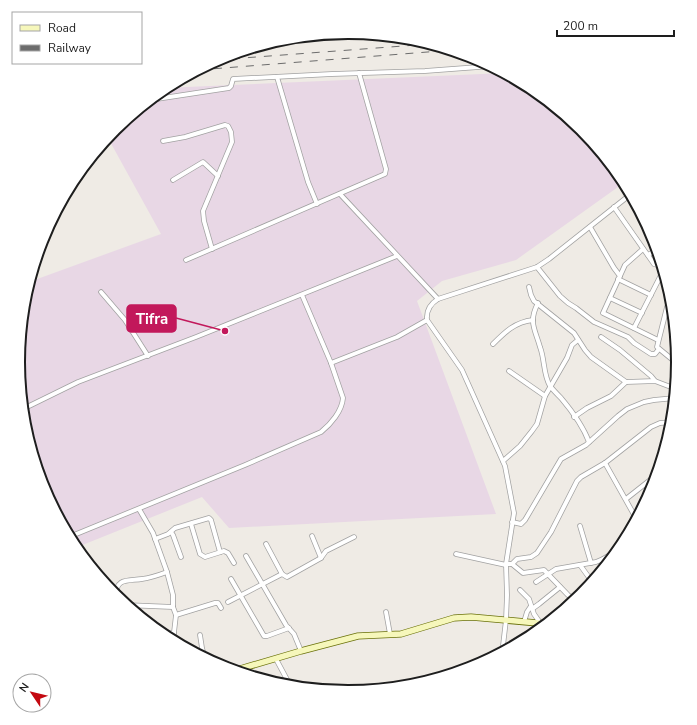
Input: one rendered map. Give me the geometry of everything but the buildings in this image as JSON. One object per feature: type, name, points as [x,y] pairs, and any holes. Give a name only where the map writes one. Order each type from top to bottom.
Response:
[{"type":"street","points":[[163,98],[229,88],[233,79],[479,67]]},
{"type":"street","points":[[186,260],[383,176],[386,172],[359,73]]},
{"type":"street","points":[[277,77],[308,182],[317,204]]},
{"type":"street","points":[[163,141],[185,137],[227,125],[231,132],[232,142],[203,211],[204,221],[212,249]]},
{"type":"street","points":[[173,180],[203,162],[218,176]]},
{"type":"street","points":[[340,194],[438,299]]},
{"type":"street","points":[[503,647],[507,595],[506,563],[514,510],[505,466],[462,370],[428,320],[427,311],[438,299],[537,266],[549,259],[627,197]]},
{"type":"street","points":[[614,207],[626,222],[643,249],[657,265]]},
{"type":"street","points":[[590,227],[619,278],[651,295]]},
{"type":"street","points":[[643,249],[627,263],[603,314],[658,340]]},
{"type":"street","points":[[648,255],[652,252]]},
{"type":"street","points":[[28,406],[78,382],[148,356],[397,256]]},
{"type":"street","points":[[537,266],[564,301],[594,322],[628,337],[634,344],[651,354],[654,354],[659,349]]},
{"type":"street","points":[[634,328],[660,276]]},
{"type":"street","points":[[529,287],[532,298],[569,329],[591,357],[626,382],[655,381],[671,387]]},
{"type":"street","points":[[101,292],[125,320],[148,356]]},
{"type":"street","points":[[75,535],[321,432],[331,422],[343,404],[342,392],[302,295]]},
{"type":"street","points":[[610,298],[642,313]]},
{"type":"street","points":[[538,303],[533,315],[533,320],[536,337],[541,349],[544,371],[550,386],[582,426],[590,442]]},
{"type":"street","points":[[667,307],[657,347],[672,359]]},
{"type":"street","points":[[331,363],[397,337],[428,320]]},
{"type":"street","points":[[493,344],[511,327],[520,322],[533,320]]},
{"type":"street","points":[[601,337],[620,350],[649,374],[655,381]]},
{"type":"street","points":[[503,461],[520,446],[532,431],[550,386],[567,358],[572,345],[578,340]]},
{"type":"street","points":[[509,371],[545,396]]},
{"type":"street","points":[[574,416],[611,396],[626,382]]},
{"type":"street","points":[[512,523],[521,524],[525,520],[561,459],[590,442],[622,412],[644,402],[670,399]]},
{"type":"street","points":[[512,564],[518,559],[531,557],[537,553],[551,532],[577,481],[581,477],[605,463],[651,428],[660,423],[666,422]]},
{"type":"street","points":[[605,463],[634,515]]},
{"type":"street","points":[[626,499],[649,481]]},
{"type":"street","points":[[139,509],[153,533],[167,572],[176,615],[174,633]]},
{"type":"street","points":[[155,540],[171,532],[175,528],[208,518],[211,519],[220,552]]},
{"type":"street","points":[[191,524],[200,554],[205,557],[220,552],[226,552],[234,564]]},
{"type":"street","points":[[580,526],[591,563]]},
{"type":"street","points":[[171,532],[181,557]]},
{"type":"street","points":[[312,536],[321,558]]},
{"type":"street","points":[[266,544],[282,574],[287,577],[321,558],[326,551],[354,537]]},
{"type":"street","points":[[456,554],[512,564],[524,572],[542,569],[545,570],[547,574],[571,597]]},
{"type":"street","points":[[246,556],[294,634],[301,651]]},
{"type":"street","points":[[536,582],[556,569],[580,566],[606,557]]},
{"type":"street","points":[[580,566],[590,578]]},
{"type":"street","points":[[117,588],[125,580],[143,579],[167,572]]},
{"type":"street","points":[[228,602],[282,574]]},
{"type":"street","points":[[231,578],[264,636],[289,628]]},
{"type":"street","points":[[524,622],[527,612],[531,607],[540,604],[560,587]]},
{"type":"street","points":[[520,590],[528,599],[534,614],[542,621]]},
{"type":"street","points":[[176,615],[215,603],[218,603],[221,608]]},
{"type":"street","points":[[134,605],[174,607]]},
{"type":"street","points":[[386,612],[390,634]]},
{"type":"street","points":[[243,668],[358,636],[401,634],[454,618],[471,617],[539,623]]},
{"type":"street","points":[[200,635],[203,652]]},
{"type":"street","points":[[276,659],[287,680]]},
{"type":"shaded area","points":[[495,73],[528,94],[562,119],[592,149],[605,166],[619,186],[516,260],[442,281],[417,301],[496,514],[229,528],[202,497],[82,545],[58,506],[42,466],[31,426],[25,362],[31,299],[36,280],[161,234],[111,143],[135,119],[179,87]]},
{"type":"railway","points":[[239,58],[413,45]]},
{"type":"railway","points":[[213,69],[436,51]]},
{"type":"place","name":"Tifra","points":[[225,331]]}]
